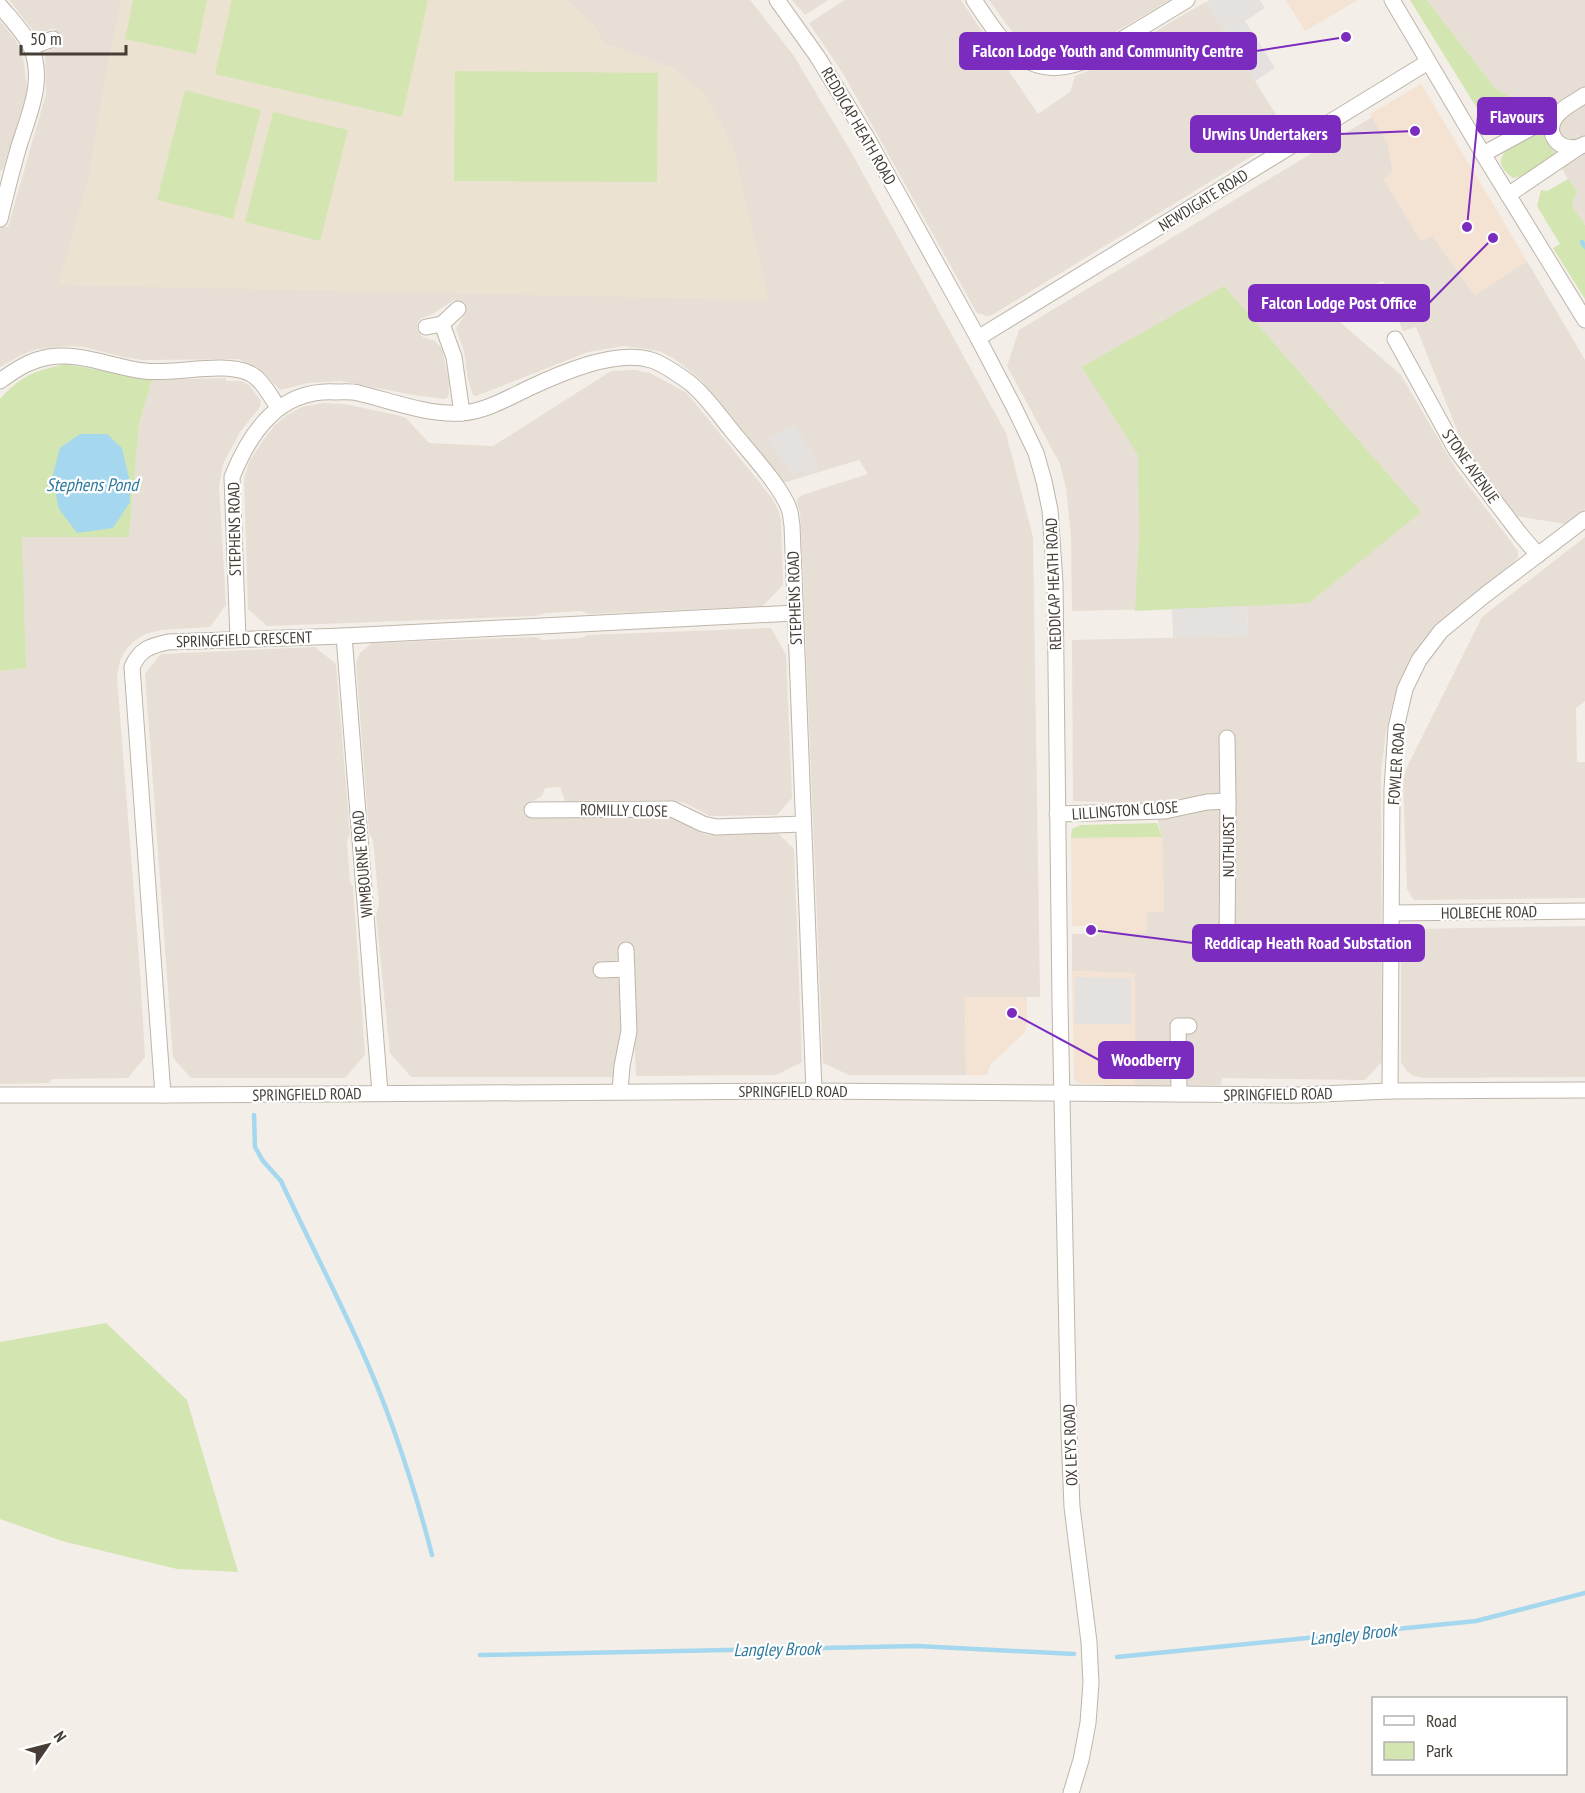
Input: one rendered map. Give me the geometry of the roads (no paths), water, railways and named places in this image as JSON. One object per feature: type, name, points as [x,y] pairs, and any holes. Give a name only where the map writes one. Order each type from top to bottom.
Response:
[{"type":"street","name":"REDDICAP HEATH ROAD","points":[[777,0],[817,56],[866,136],[1014,407],[1036,453],[1044,481],[1050,510],[1055,583],[1062,1094]]},
{"type":"street","points":[[974,0],[993,29],[1020,58],[1036,66],[1052,68],[1079,64],[1093,57],[1187,0]]},
{"type":"street","points":[[1392,0],[1585,320]]},
{"type":"street","points":[[0,6],[31,47],[36,85],[35,99],[4,185],[0,219]]},
{"type":"street","points":[[31,47],[53,39]]},
{"type":"street","name":"NEWDIGATE ROAD","points":[[978,338],[1428,62]]},
{"type":"street","points":[[1483,154],[1562,111],[1585,95]]},
{"type":"street","points":[[1583,145],[1570,148],[1563,146],[1553,135],[1552,128],[1554,120],[1562,111],[1577,108],[1585,113]]},
{"type":"street","points":[[1508,195],[1583,145]]},
{"type":"street","points":[[426,327],[442,324],[458,309]]},
{"type":"street","points":[[442,324],[454,357],[462,413]]},
{"type":"street","name":"STONE AVENUE","points":[[1395,339],[1456,450],[1538,555]]},
{"type":"street","points":[[0,381],[20,367],[48,357],[70,356],[146,372],[236,368],[251,374],[260,382],[278,407]]},
{"type":"street","name":"STEPHENS ROAD","points":[[238,639],[232,477],[238,461],[254,436],[278,407],[300,396],[321,391],[356,392],[395,404],[436,412],[462,413],[485,408],[560,374],[587,365],[629,357],[651,360],[690,383],[780,492],[790,511],[814,1091]]},
{"type":"street","name":"FOWLER ROAD","points":[[1390,1091],[1392,789],[1396,728],[1405,689],[1419,660],[1441,632],[1485,595],[1585,519]]},
{"type":"street","name":"SPRINGFIELD CRESCENT","points":[[163,1095],[132,667],[136,658],[153,645],[168,642],[344,636],[795,613]]},
{"type":"street","name":"WIMBOURNE ROAD","points":[[344,636],[380,1093]]},
{"type":"street","name":"NUTHURST","points":[[1227,738],[1227,953]]},
{"type":"street","name":"LILLINGTON CLOSE","points":[[1057,814],[1165,811],[1207,802],[1228,801]]},
{"type":"street","name":"ROMILLY CLOSE","points":[[532,810],[549,802],[672,809],[703,824],[716,826],[803,824]]},
{"type":"street","name":"HOLBECHE ROAD","points":[[1392,914],[1585,912]]},
{"type":"street","points":[[621,1091],[622,1066],[629,1031],[626,950]]},
{"type":"street","points":[[601,970],[627,969]]},
{"type":"street","points":[[1179,1095],[1178,1026],[1189,1026]]},
{"type":"street","name":"SPRINGFIELD ROAD","points":[[0,1095],[621,1091],[1299,1095],[1390,1091],[1585,1090]]},
{"type":"street","name":"OX LEYS ROAD","points":[[1062,1094],[1072,1507],[1089,1642],[1091,1683],[1088,1723],[1081,1760],[1071,1793]]},
{"type":"water","name":"Stephens Pond","points":[[80,434],[107,434],[122,448],[130,482],[130,502],[113,528],[77,533],[59,509],[52,478],[60,448]]},
{"type":"waterway","points":[[1582,242],[1585,247]]},
{"type":"waterway","points":[[254,1115],[255,1147],[263,1161],[281,1181],[381,1396],[409,1475],[432,1555]]},
{"type":"waterway","name":"Langley Brook","points":[[1117,1657],[1476,1621],[1585,1593]]},
{"type":"waterway","name":"Langley Brook","points":[[480,1655],[917,1646],[1074,1654]]},
{"type":"place","name":"Falcon Lodge Youth and Community Centre","points":[[1346,37]]},
{"type":"place","name":"Urwins Undertakers","points":[[1415,131]]},
{"type":"place","name":"Flavours","points":[[1467,227]]},
{"type":"place","name":"Falcon Lodge Post Office","points":[[1493,238]]},
{"type":"place","name":"Reddicap Heath Road Substation","points":[[1091,930]]},
{"type":"place","name":"Woodberry","points":[[1012,1013]]}]
